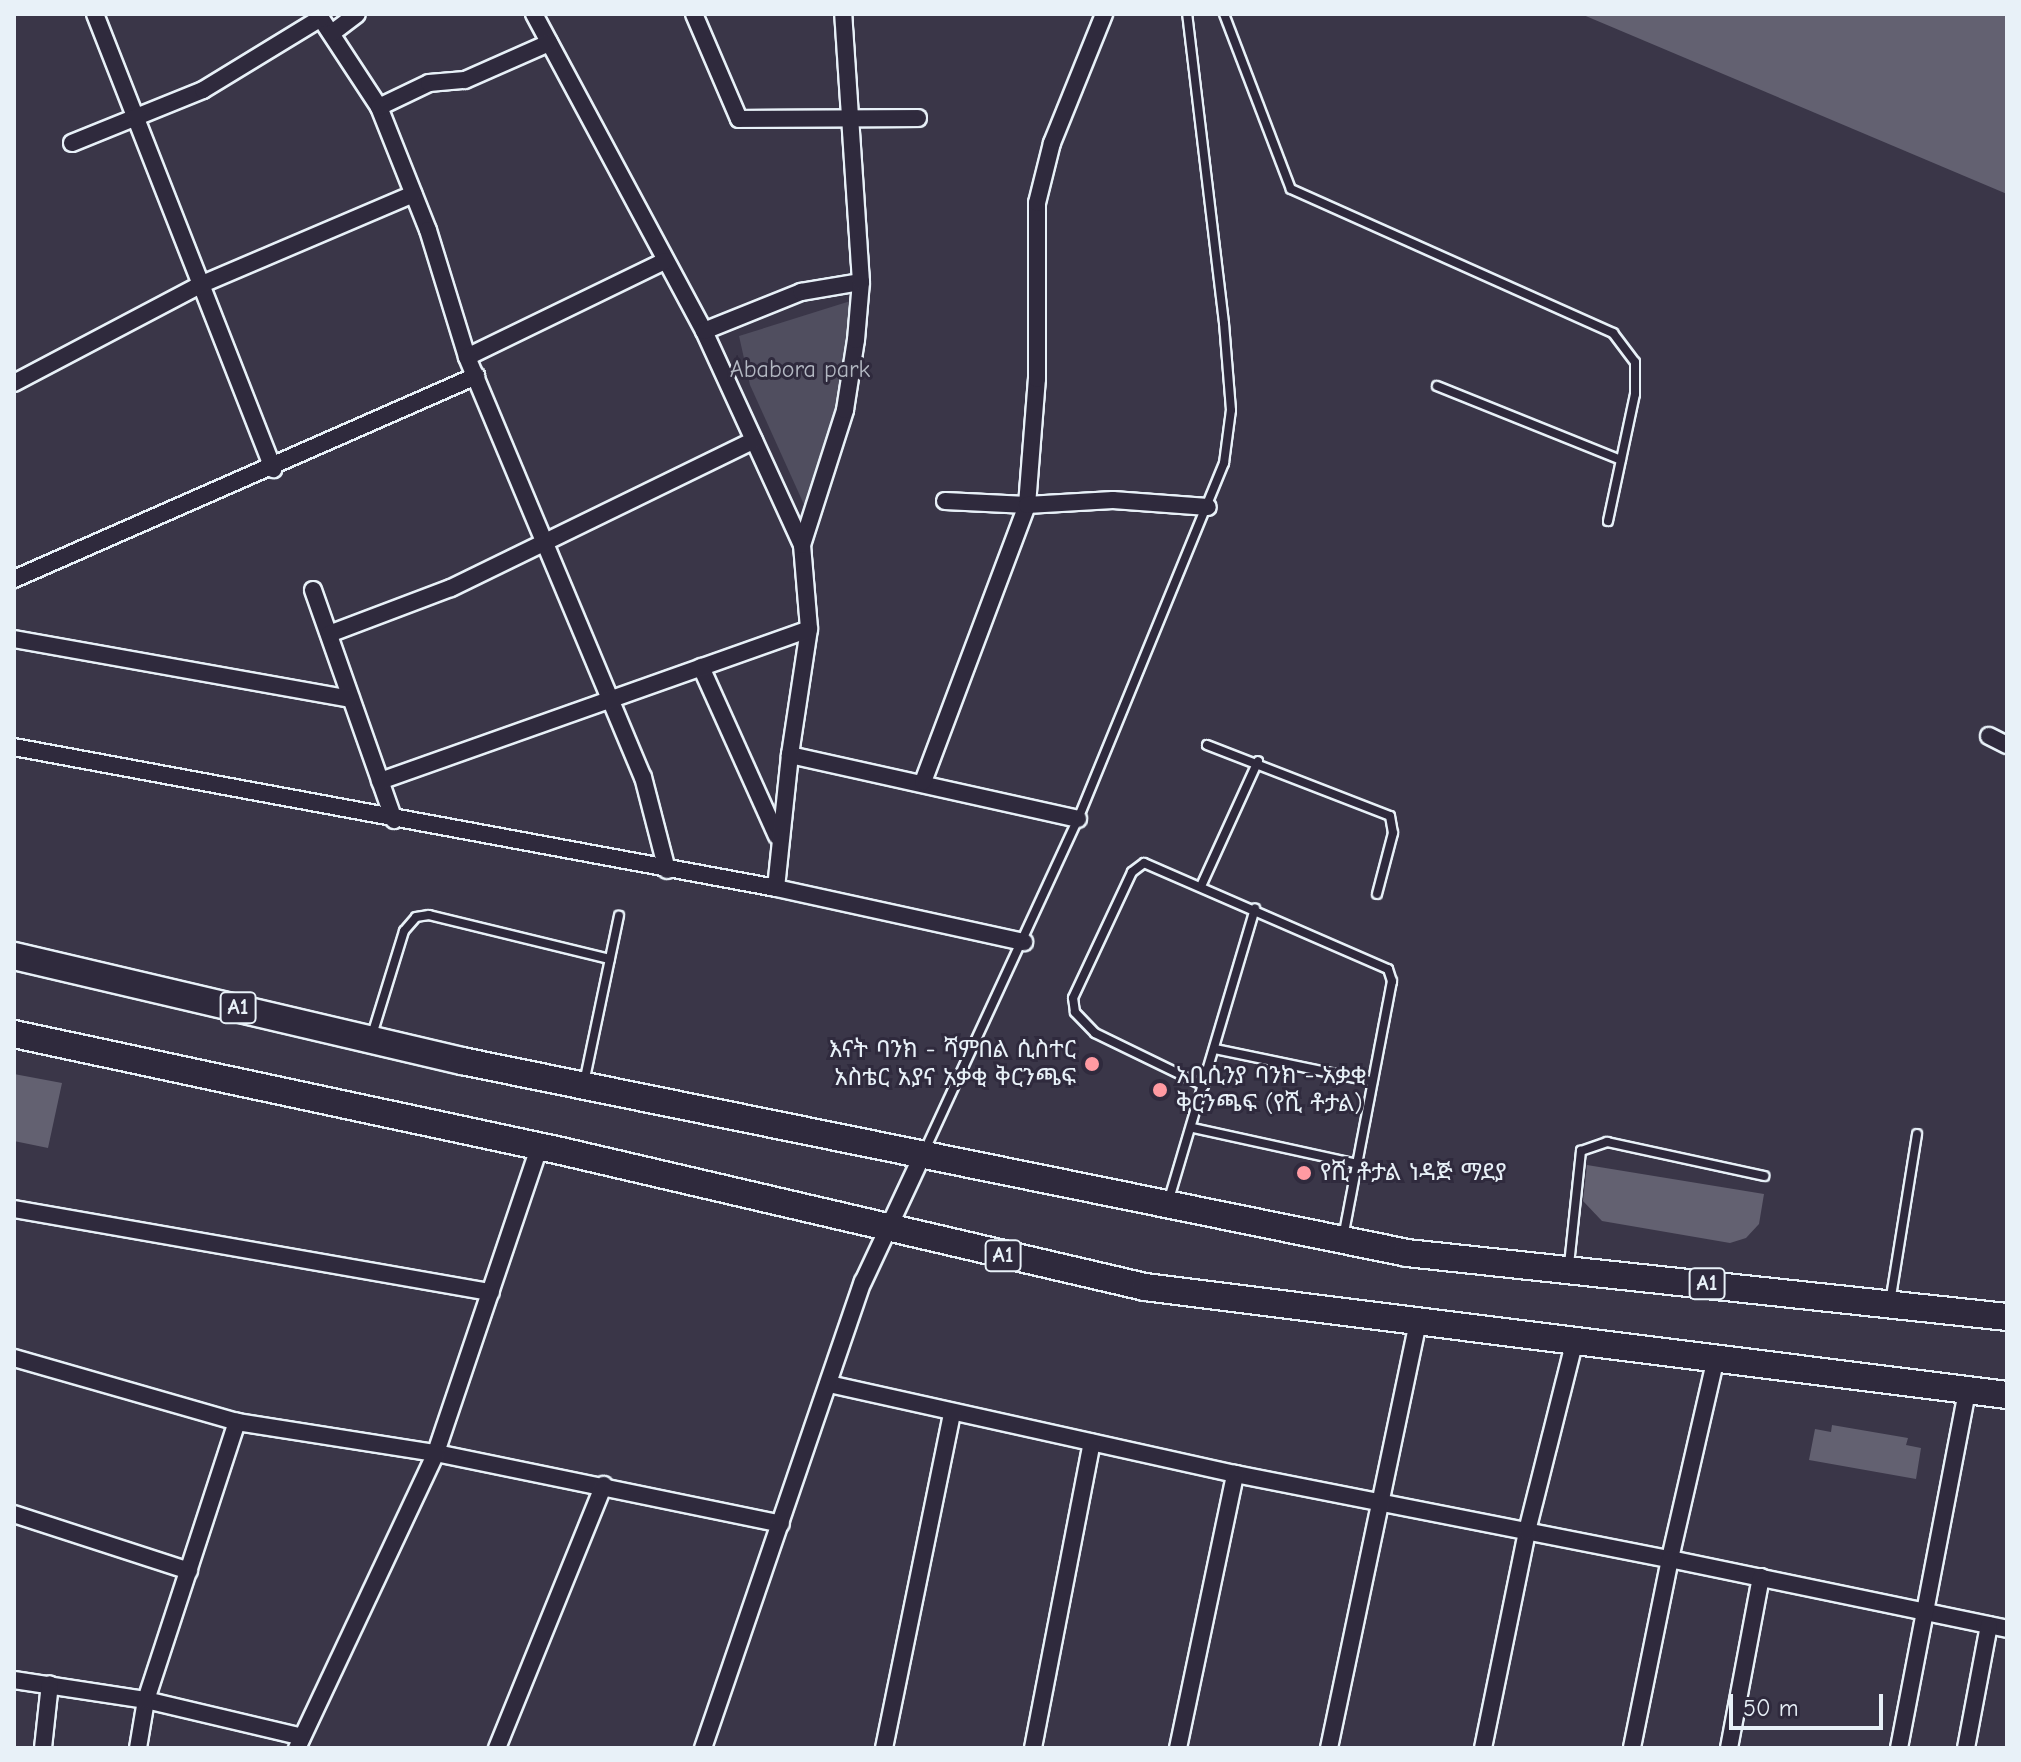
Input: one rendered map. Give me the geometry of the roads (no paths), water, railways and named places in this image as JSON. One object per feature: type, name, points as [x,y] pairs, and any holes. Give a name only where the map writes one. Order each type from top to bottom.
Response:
[{"type":"main road","name":"A1","points":[[14,956],[371,1039],[1167,1205]]},
{"type":"main road","name":"A1","points":[[14,1034],[539,1148],[1145,1287],[1417,1325],[2007,1395]]},
{"type":"main road","points":[[1167,1205],[1342,1240]]},
{"type":"main road","name":"A1","points":[[1342,1240],[1407,1253],[2007,1317]]},
{"type":"street","points":[[95,14],[273,469]]},
{"type":"street","points":[[332,33],[357,14]]},
{"type":"street","points":[[534,14],[704,331],[802,545],[809,629],[777,836],[776,888]]},
{"type":"street","points":[[694,14],[739,119],[848,121],[918,118]]},
{"type":"street","points":[[802,545],[845,410],[861,282],[843,14]]},
{"type":"street","points":[[923,782],[1027,505],[1037,379],[1037,203],[1052,143],[1104,14]]},
{"type":"street","points":[[72,143],[136,119],[216,83],[320,16],[379,107],[413,194],[467,357],[643,777],[667,870]]},
{"type":"street","points":[[379,107],[429,83],[465,80],[549,43]]},
{"type":"street","points":[[14,383],[200,285],[413,194]]},
{"type":"street","points":[[467,357],[665,261]]},
{"type":"street","points":[[704,331],[801,292],[861,282]]},
{"type":"street","points":[[14,579],[273,469],[476,376]]},
{"type":"street","points":[[329,634],[451,588],[754,440]]},
{"type":"street","points":[[945,501],[1027,505],[1113,500],[1208,507]]},
{"type":"street","points":[[313,590],[394,820]]},
{"type":"street","points":[[380,781],[809,629]]},
{"type":"street","points":[[14,639],[351,699]]},
{"type":"street","points":[[701,667],[777,836]]},
{"type":"street","points":[[1989,736],[2007,745]]},
{"type":"street","points":[[14,747],[394,820],[776,888],[1024,942]]},
{"type":"street","points":[[790,755],[923,782],[1078,819]]},
{"type":"street","points":[[14,1680],[146,1700],[300,1743],[436,1453],[539,1148]]},
{"type":"street","points":[[706,1747],[829,1384],[887,1230],[924,1152]]},
{"type":"street","points":[[14,1209],[491,1292]]},
{"type":"street","points":[[1329,1748],[1377,1498],[1417,1325]]},
{"type":"street","points":[[1483,1748],[1527,1531],[1574,1344]]},
{"type":"street","points":[[14,1358],[237,1422],[436,1453],[604,1485],[781,1524]]},
{"type":"street","points":[[1632,1748],[1670,1559],[1715,1362]]},
{"type":"street","points":[[829,1384],[1235,1474],[1377,1498],[2007,1629]]},
{"type":"street","points":[[1899,1748],[1967,1392]]},
{"type":"street","points":[[884,1748],[952,1413]]},
{"type":"street","points":[[138,1748],[146,1700],[237,1422]]},
{"type":"street","points":[[1033,1748],[1092,1443]]},
{"type":"street","points":[[1178,1748],[1235,1474]]},
{"type":"street","points":[[497,1748],[604,1485]]},
{"type":"street","points":[[14,1514],[189,1571]]},
{"type":"street","points":[[1729,1748],[1761,1577]]},
{"type":"street","points":[[1966,1748],[1989,1625]]},
{"type":"street","points":[[43,1748],[50,1684]]},
{"type":"lane","points":[[924,1152],[1024,942],[1078,819],[1224,463],[1231,410],[1187,14]]},
{"type":"lane","points":[[1224,14],[1291,189],[1613,333],[1635,362],[1621,460],[1608,521]]},
{"type":"lane","points":[[1437,386],[1621,460]]},
{"type":"lane","points":[[1207,745],[1258,761],[1390,816],[1393,833],[1377,894]]},
{"type":"lane","points":[[1202,884],[1258,761]]},
{"type":"lane","points":[[1204,1086],[1095,1033],[1075,1012],[1073,998],[1132,872],[1154,863],[1388,969],[1392,981],[1353,1163],[1342,1240]]},
{"type":"lane","points":[[1167,1205],[1193,1128],[1255,908]]},
{"type":"lane","points":[[584,1083],[619,916]]},
{"type":"lane","points":[[371,1039],[404,931],[416,917],[610,959]]},
{"type":"lane","points":[[1215,1049],[1370,1081]]},
{"type":"lane","points":[[1193,1128],[1353,1163]]},
{"type":"lane","points":[[1890,1304],[1917,1134]]},
{"type":"lane","points":[[1568,1270],[1581,1151],[1607,1142],[1764,1176]]},
{"type":"place","name":"እናት ባንክ - ሻምበል ሲስተር አስቴር አያና አቃቂ ቅርንጫፍ","points":[[1092,1064]]},
{"type":"place","name":"አቢሲንያ ባንክ - አቃቂ ቅርንጫፍ (የሺ ቶታል)","points":[[1160,1090]]},
{"type":"place","name":"የሺ ቶታል ነዳጅ ማደያ","points":[[1304,1173]]},
{"type":"park label","name":"Ababora park","points":[[800,370]]}]
